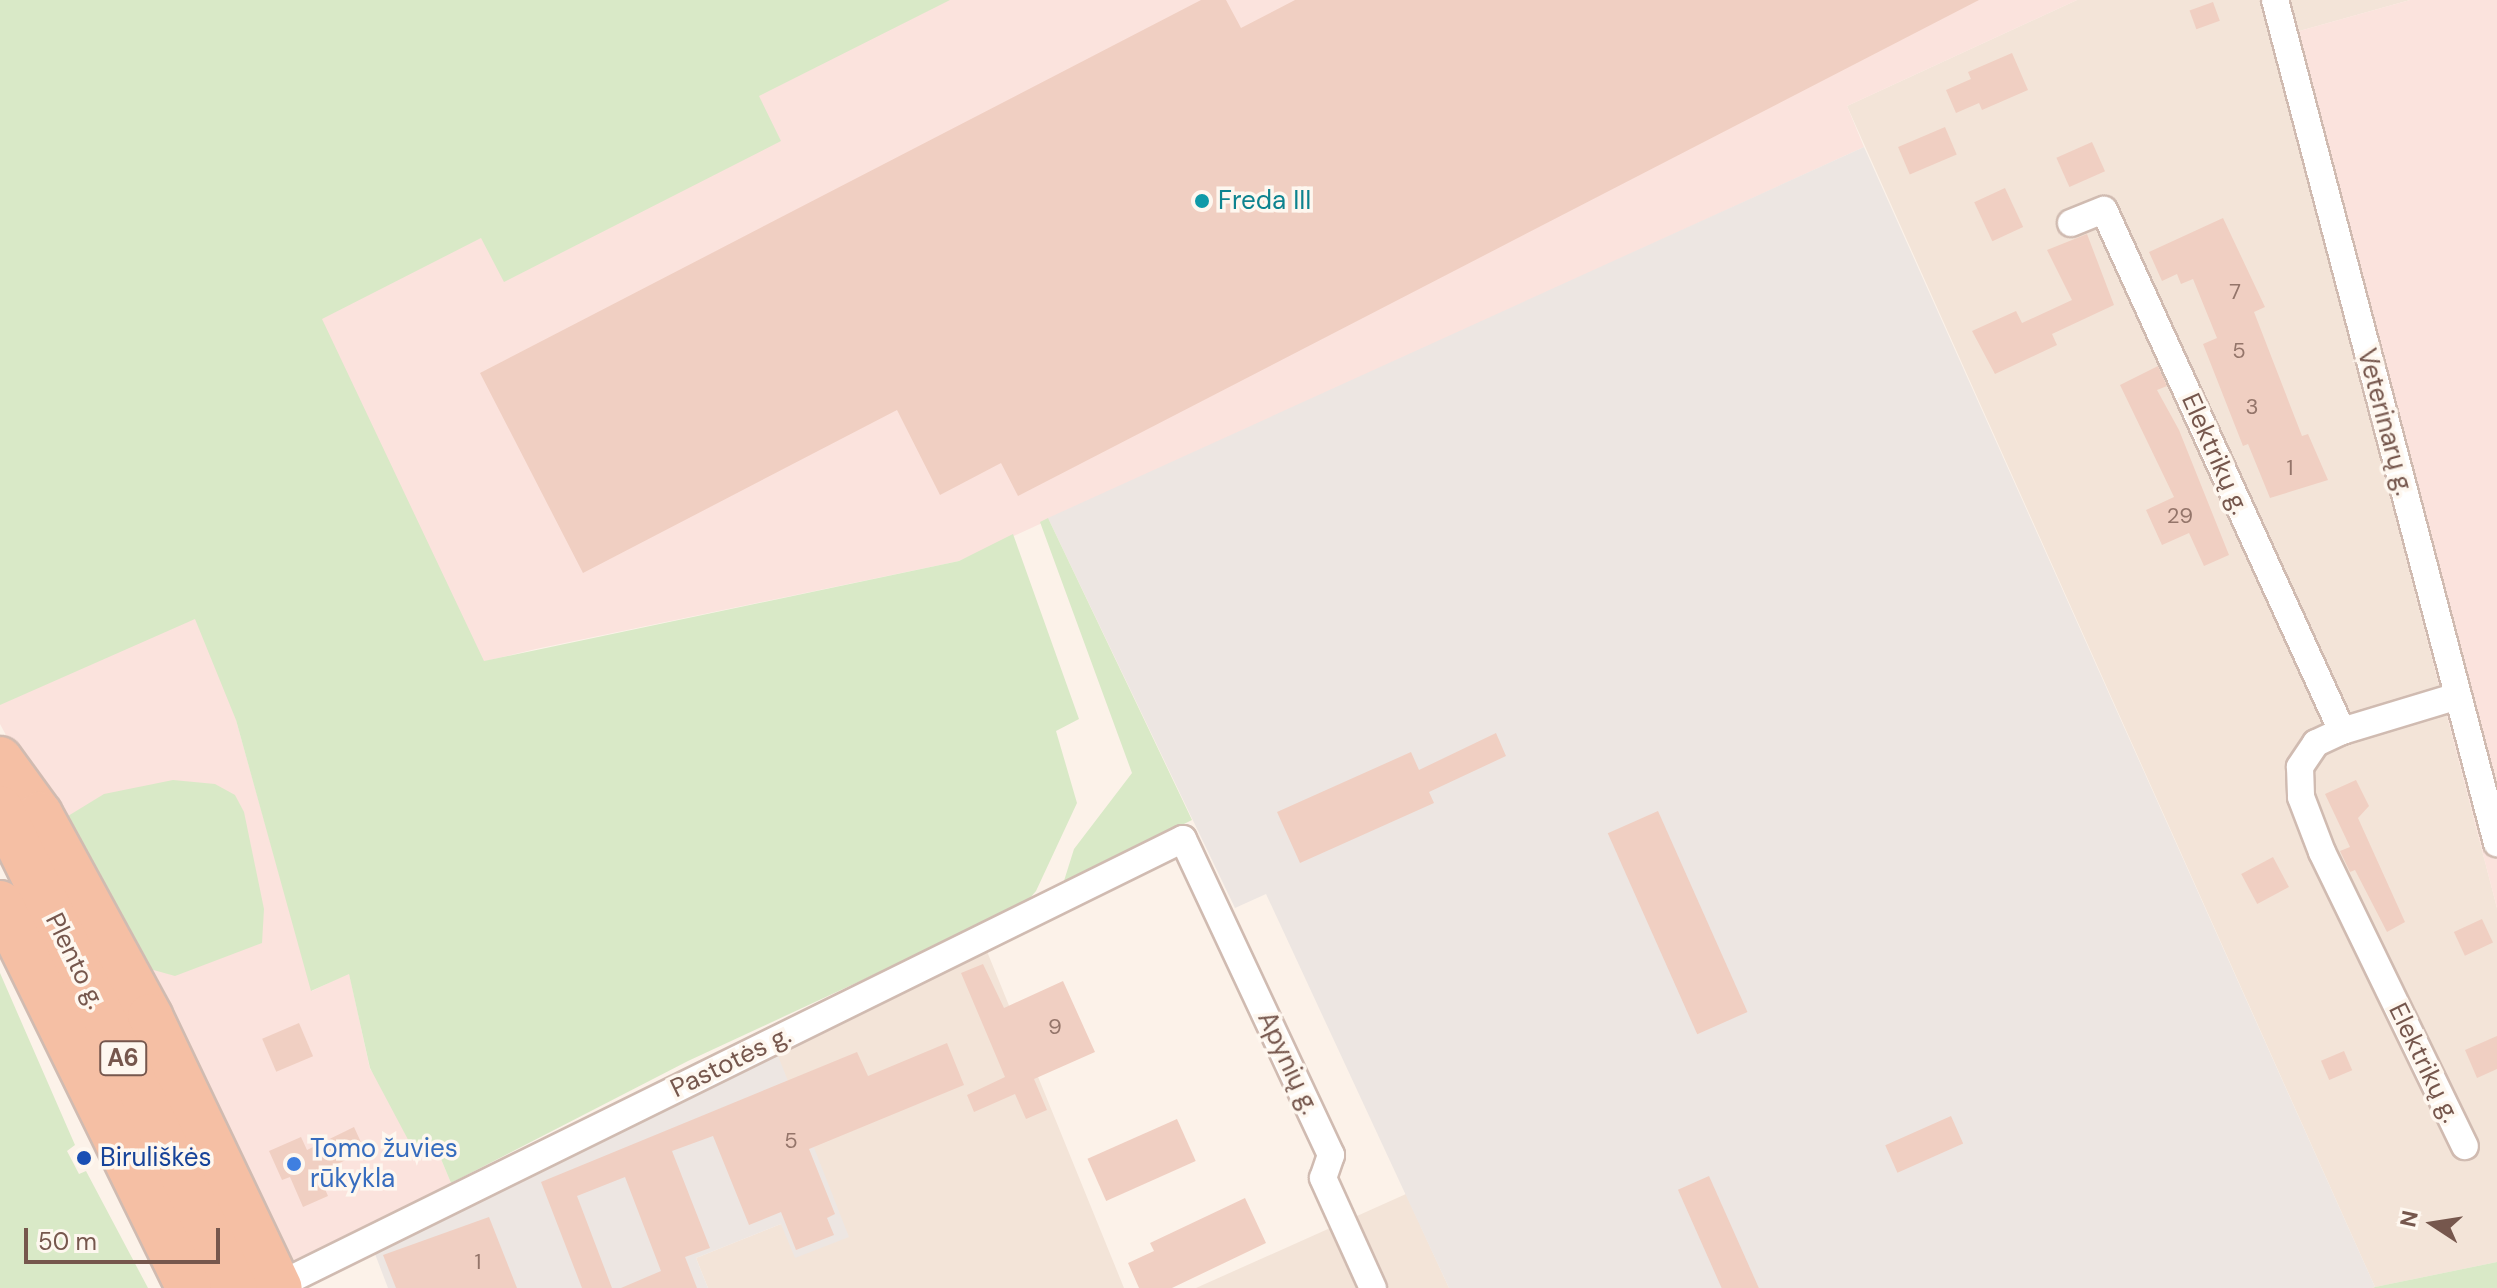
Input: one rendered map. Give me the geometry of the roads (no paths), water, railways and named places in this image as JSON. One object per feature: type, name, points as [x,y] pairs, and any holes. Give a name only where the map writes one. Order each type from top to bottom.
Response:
[{"type":"highway","points":[[0,759],[40,814],[150,1016],[279,1287]]},
{"type":"highway","name":"Plento g.","points":[[0,808],[235,1288]]},
{"type":"highway","name":"Plento g.","points":[[0,903],[189,1288]]},
{"type":"street","name":"Veterinarų g.","points":[[2275,0],[2497,843]]},
{"type":"street","name":"Elektrikų g.","points":[[2071,223],[2104,210],[2342,731]]},
{"type":"street","name":"Elektrikų g.","points":[[2458,696],[2342,731],[2316,743],[2300,767],[2301,797],[2322,852],[2465,1146]]},
{"type":"street","name":"Pastotės g.","points":[[279,1287],[1183,839]]},
{"type":"street","name":"Apynių g.","points":[[1183,839],[1331,1155],[1323,1178],[1373,1288]]},
{"type":"place","name":"Freda III","points":[[1202,201]]},
{"type":"place","name":"Biruliškės","points":[[84,1158]]},
{"type":"place","name":"Tomo žuvies rūkykla","points":[[294,1164]]}]
